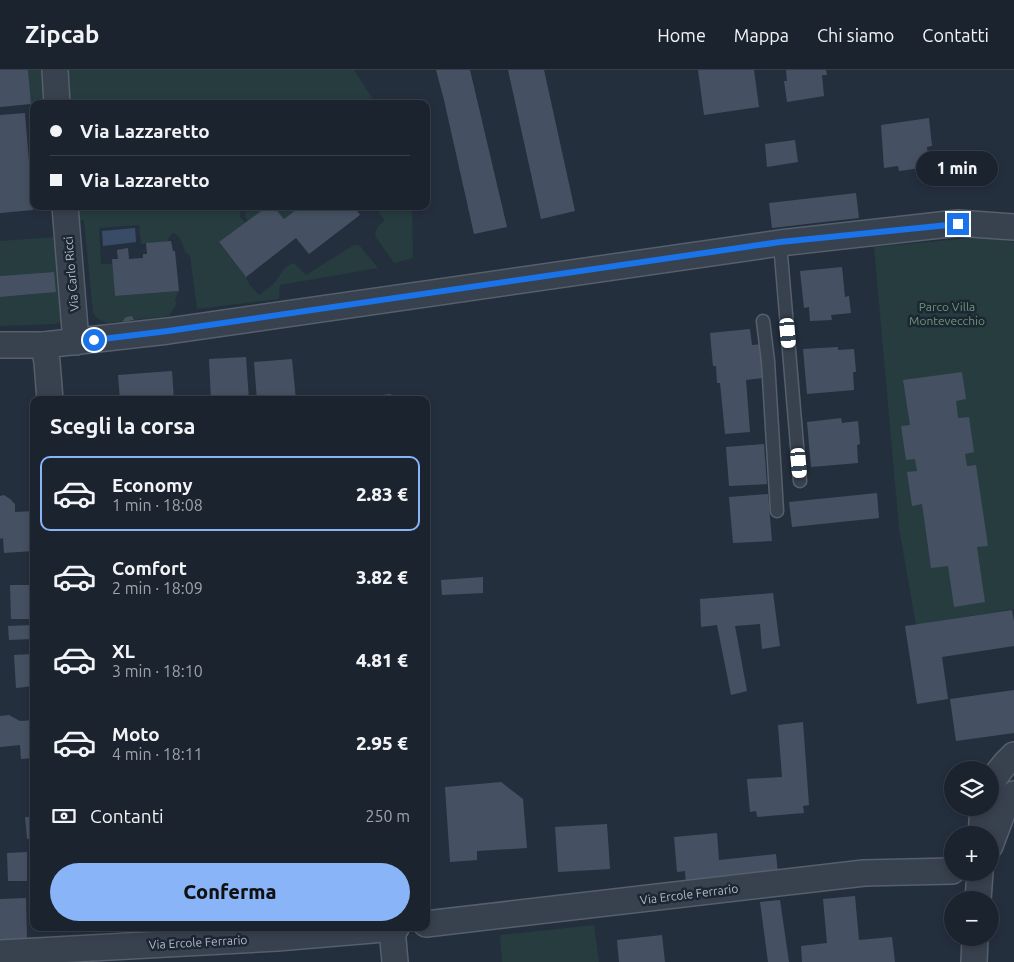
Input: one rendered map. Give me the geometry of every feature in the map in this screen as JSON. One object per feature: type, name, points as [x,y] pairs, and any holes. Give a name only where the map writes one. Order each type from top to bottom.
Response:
[{"type":"street","points":[[55,70],[57,100]]},
{"type":"street","name":"Via Carlo Ricci","points":[[65,210],[76,342]]},
{"type":"street","points":[[0,345],[76,342],[168,331],[780,242],[958,224],[1014,226]]},
{"type":"street","points":[[44,344],[50,396]]},
{"type":"street","points":[[999,772],[1004,764],[1014,755]]},
{"type":"street","points":[[997,826],[1003,811],[1014,794]]},
{"type":"street","name":"Via Ercole Ferrario","points":[[430,924],[864,873],[944,871]]},
{"type":"street","name":"Via Ercole Ferrario","points":[[0,953],[277,938],[358,931]]},
{"type":"street","points":[[392,931],[395,962]]},
{"type":"street","points":[[974,962],[975,946]]},
{"type":"lane","points":[[780,242],[800,482]]},
{"type":"lane","points":[[763,321],[768,361],[777,511]]},
{"type":"green space","points":[[28,70],[44,70],[46,100],[30,100]]},
{"type":"green space","points":[[63,70],[354,70],[373,100],[66,100]]},
{"type":"green space","points":[[73,210],[241,210],[240,217],[245,223],[219,243],[259,295],[273,284],[290,264],[294,263],[306,275],[354,245],[360,246],[378,268],[280,285],[279,299],[197,309],[190,256],[185,252],[181,241],[174,233],[169,237],[168,241],[141,244],[139,225],[99,228],[101,264],[113,264],[115,296],[179,291],[175,299],[177,304],[169,316],[106,323],[97,318],[93,313],[84,220],[74,220]]},
{"type":"green space","points":[[246,210],[263,210],[248,221],[245,217]]},
{"type":"green space","points":[[276,210],[296,210],[284,219]]},
{"type":"green space","points":[[378,210],[412,210],[413,258],[394,263],[375,236],[378,227],[384,221]]},
{"type":"green space","points":[[55,237],[63,318],[56,324],[0,326],[0,297],[55,292],[53,272],[0,276],[0,241]]},
{"type":"green space","name":"Parco Villa Montevecchio","points":[[982,237],[1014,242],[1014,609],[916,625],[899,528],[874,247]]},
{"type":"green space","points":[[594,925],[599,962],[502,962],[500,935]]},
{"type":"water","points":[[135,228],[136,242],[103,246],[102,231]]},
{"type":"building","points":[[0,70],[28,70],[30,104],[0,107]]},
{"type":"building","points":[[436,70],[470,70],[507,227],[474,234]]},
{"type":"building","points":[[508,70],[544,70],[575,211],[541,219]]},
{"type":"building","points":[[698,70],[754,70],[759,107],[704,115]]},
{"type":"building","points":[[786,70],[826,70],[827,75],[822,75],[824,96],[787,102],[784,81],[787,81]]},
{"type":"building","points":[[25,113],[30,174],[30,210],[33,210],[0,213],[0,115]]},
{"type":"building","points":[[929,118],[932,146],[927,147],[929,167],[899,171],[898,166],[884,168],[881,125]]},
{"type":"building","points":[[795,140],[798,162],[767,167],[765,144]]},
{"type":"building","points":[[856,193],[859,218],[772,228],[769,203]]},
{"type":"building","points":[[263,210],[276,210],[284,219],[296,210],[357,210],[360,215],[309,254],[296,238],[246,277],[219,242]]},
{"type":"building","points":[[171,241],[173,251],[175,251],[179,291],[115,296],[112,259],[118,259],[117,250],[128,248],[129,259],[143,258],[143,254],[147,254],[146,243]]},
{"type":"building","points":[[842,267],[845,297],[849,296],[851,313],[831,315],[832,320],[810,321],[809,307],[804,308],[800,271]]},
{"type":"building","points":[[54,272],[56,292],[0,297],[0,276]]},
{"type":"building","points":[[132,316],[134,320],[122,322],[126,317]]},
{"type":"building","points":[[750,329],[752,345],[763,344],[765,360],[761,360],[763,378],[746,380],[750,432],[725,434],[720,383],[717,383],[716,366],[713,366],[710,333]]},
{"type":"building","points":[[838,347],[838,350],[854,349],[856,372],[853,372],[854,390],[807,394],[803,349]]},
{"type":"building","points":[[246,357],[249,396],[211,396],[209,359]]},
{"type":"building","points":[[292,359],[296,396],[257,396],[254,362]]},
{"type":"building","points":[[172,371],[174,396],[120,396],[118,375]]},
{"type":"building","points":[[962,372],[966,399],[956,401],[958,418],[969,417],[974,452],[965,454],[967,466],[976,465],[988,546],[977,547],[985,602],[954,607],[948,566],[931,568],[922,504],[912,506],[907,472],[917,471],[915,459],[906,460],[901,426],[910,425],[903,380]]},
{"type":"building","points":[[391,394],[391,396],[373,396]]},
{"type":"building","points":[[841,418],[842,423],[858,421],[860,444],[857,445],[858,463],[811,467],[807,422]]},
{"type":"building","points":[[764,444],[767,484],[729,486],[726,447]]},
{"type":"building","points":[[877,493],[879,518],[792,527],[789,502]]},
{"type":"building","points":[[768,494],[772,541],[733,543],[729,497]]},
{"type":"building","points":[[4,495],[15,504],[15,512],[30,511],[30,551],[4,553],[3,538],[0,539],[0,496]]},
{"type":"building","points":[[483,577],[483,593],[442,595],[441,580]]},
{"type":"building","points":[[10,585],[30,585],[30,619],[11,619]]},
{"type":"building","points":[[773,593],[780,646],[762,649],[760,624],[735,626],[747,691],[731,695],[717,625],[701,627],[700,599]]},
{"type":"building","points":[[1012,610],[1014,646],[942,657],[948,699],[917,704],[905,626]]},
{"type":"building","points":[[30,625],[30,639],[9,640],[8,626]]},
{"type":"building","points":[[30,654],[30,686],[16,688],[14,655]]},
{"type":"building","points":[[1014,690],[1014,733],[956,741],[950,699]]},
{"type":"building","points":[[9,715],[20,721],[30,720],[30,758],[21,759],[20,745],[0,747],[0,716]]},
{"type":"building","points":[[803,722],[809,805],[803,806],[804,813],[757,817],[756,811],[750,812],[747,779],[782,777],[778,725]]},
{"type":"building","points":[[501,782],[523,799],[527,848],[477,851],[477,860],[450,862],[445,787]]},
{"type":"building","points":[[25,817],[30,817],[30,839],[27,839]]},
{"type":"building","points":[[607,824],[610,869],[558,872],[555,827]]},
{"type":"building","points":[[717,833],[719,860],[776,854],[778,874],[686,884],[685,871],[677,872],[674,837]]},
{"type":"building","points":[[27,852],[27,881],[8,881],[7,853]]},
{"type":"building","points":[[855,896],[859,940],[892,937],[895,962],[802,962],[801,946],[827,943],[823,899]]},
{"type":"building","points":[[26,898],[27,939],[0,940],[0,899]]},
{"type":"building","points":[[780,900],[789,962],[768,962],[760,902]]},
{"type":"building","points":[[662,935],[665,962],[619,962],[617,940]]},
{"type":"route","points":[[94,340],[168,331],[780,242],[958,224]]}]
